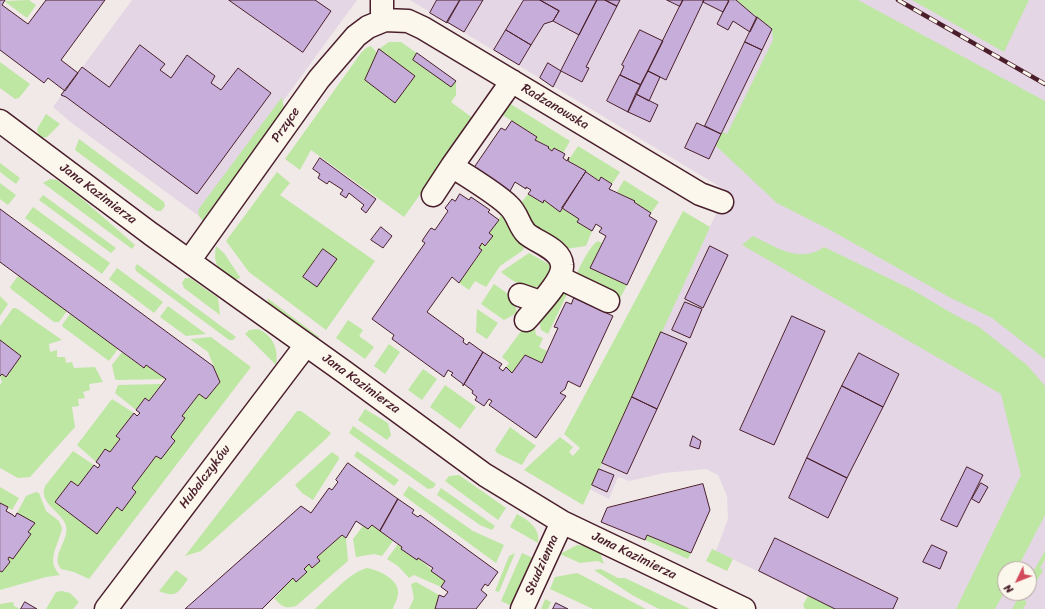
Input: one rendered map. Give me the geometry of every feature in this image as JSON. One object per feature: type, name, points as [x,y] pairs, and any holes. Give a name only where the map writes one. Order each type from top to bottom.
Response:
[{"type":"street","name":"Radzanowska","points":[[384,10],[423,28],[700,194],[722,202]]},
{"type":"street","name":"Przyce","points":[[189,261],[319,79],[356,36],[368,27],[384,10]]},
{"type":"street","points":[[433,195],[512,81]]},
{"type":"street","name":"Jana Kazimierza","points":[[0,121],[484,476],[562,522],[744,609]]},
{"type":"street","points":[[452,166],[509,205],[517,215],[525,233],[558,256],[562,266],[560,278],[530,299],[526,320]]},
{"type":"street","points":[[560,278],[608,301]]},
{"type":"street","name":"Hubalczyków","points":[[106,609],[306,345]]},
{"type":"street","name":"Studzienna","points":[[522,609],[562,522]]},
{"type":"shaded area","points":[[132,0],[357,0],[199,216],[73,124],[53,107]]},
{"type":"shaded area","points":[[410,0],[1045,0],[1045,609],[835,609],[716,551],[728,519],[727,496],[718,475],[706,469],[664,473],[629,481],[618,477],[609,499],[590,489],[687,275],[727,191]]},
{"type":"green space","points":[[29,0],[36,5],[27,18],[4,1]]},
{"type":"green space","points":[[736,0],[858,0],[1045,101],[1045,359],[992,318],[949,297],[832,231],[777,203],[716,146],[722,132],[727,134],[773,40],[772,29]]},
{"type":"green space","points":[[912,0],[1029,0],[1004,52]]},
{"type":"green space","points":[[389,42],[401,42],[456,81],[456,95],[451,102],[474,119],[404,217],[311,150],[300,170],[285,159],[361,53],[366,48],[371,46],[377,53],[379,49]]},
{"type":"green space","points":[[0,62],[30,84],[19,98],[15,99],[0,88]]},
{"type":"green space","points":[[282,97],[284,109],[281,114],[203,221],[199,216],[198,210]]},
{"type":"green space","points":[[509,103],[570,141],[563,153],[555,148],[552,151],[548,148],[548,146],[535,140],[537,137],[501,114]]},
{"type":"green space","points":[[46,114],[60,124],[47,137],[39,138],[37,129]]},
{"type":"green space","points":[[79,139],[164,202],[165,206],[161,211],[157,211],[75,150]]},
{"type":"green space","points":[[578,146],[620,172],[612,184],[602,177],[599,181],[585,170],[568,161]]},
{"type":"green space","points":[[0,163],[20,178],[16,184],[0,172]]},
{"type":"green space","points":[[277,172],[290,183],[280,195],[375,261],[326,330],[249,272],[226,241]]},
{"type":"green space","points":[[50,179],[57,180],[80,197],[135,245],[132,249],[43,183]]},
{"type":"green space","points":[[624,180],[659,202],[651,213],[634,201],[617,192]]},
{"type":"green space","points":[[0,183],[16,195],[8,205],[0,199]]},
{"type":"green space","points":[[528,194],[543,203],[544,200],[560,210],[562,208],[579,219],[577,222],[592,231],[586,246],[565,249],[538,235],[518,207]]},
{"type":"green space","points":[[43,195],[116,248],[111,253],[39,200]]},
{"type":"green space","points":[[33,207],[110,263],[102,274],[25,218]]},
{"type":"green space","points":[[505,210],[527,244],[522,251],[500,266],[486,287],[475,281],[469,290],[459,283],[482,251],[479,248],[482,243],[486,246],[492,236],[489,233]]},
{"type":"green space","points":[[683,211],[710,227],[583,505],[524,470],[560,437],[573,447],[569,452],[573,456],[580,448],[564,434]]},
{"type":"green space","points":[[753,236],[779,249],[797,254],[815,252],[824,247],[913,290],[953,314],[979,327],[1027,365],[1045,386],[1045,515],[1021,561],[997,561],[997,601],[999,601],[995,609],[956,609],[1021,475],[1001,394],[742,245]]},
{"type":"green space","points":[[598,241],[602,243],[591,268],[627,285],[618,302],[577,275],[592,246]]},
{"type":"green space","points":[[216,246],[224,253],[240,277],[239,279],[229,279],[221,272],[217,265],[215,256]]},
{"type":"green space","points":[[529,253],[552,266],[546,284],[528,287],[511,280],[501,272]]},
{"type":"green space","points":[[137,264],[236,337],[233,340],[229,340],[136,271],[135,268]]},
{"type":"green space","points":[[117,268],[163,302],[154,313],[109,279]]},
{"type":"green space","points":[[18,276],[67,311],[59,322],[54,322],[11,289],[10,287]]},
{"type":"green space","points":[[185,278],[190,278],[218,298],[220,315],[184,288],[182,283]]},
{"type":"green space","points":[[494,284],[514,298],[517,313],[504,320],[481,304]]},
{"type":"green space","points":[[558,291],[568,292],[548,334],[541,330],[537,310]]},
{"type":"green space","points":[[0,296],[8,304],[0,316]]},
{"type":"green space","points":[[267,298],[319,337],[317,340],[270,310]]},
{"type":"green space","points":[[168,306],[206,334],[186,336],[160,317]]},
{"type":"green space","points":[[13,308],[16,308],[62,340],[49,344],[50,352],[57,350],[57,357],[65,357],[66,363],[72,362],[74,368],[95,367],[103,382],[89,384],[90,390],[83,392],[85,398],[78,399],[79,406],[72,407],[75,427],[30,477],[18,478],[0,468],[0,385],[2,382],[0,376],[2,374],[6,376],[21,356],[0,340],[0,326]]},
{"type":"green space","points":[[477,309],[498,323],[487,339],[476,332]]},
{"type":"green space","points":[[70,314],[118,349],[109,361],[63,327],[62,325]]},
{"type":"green space","points":[[533,315],[536,335],[543,338],[539,347],[547,351],[542,363],[525,355],[512,373],[506,367],[509,363],[502,357]]},
{"type":"green space","points":[[348,320],[363,330],[359,336],[374,347],[365,359],[336,338]]},
{"type":"green space","points":[[258,329],[268,335],[274,344],[277,354],[276,365],[245,334],[249,330]]},
{"type":"green space","points":[[211,337],[251,367],[89,579],[74,572],[61,569],[58,564],[58,559],[65,537],[66,526],[64,521],[45,498],[45,486],[73,451],[94,465],[78,486],[71,481],[56,502],[97,534],[117,507],[122,510],[136,492],[132,488],[156,456],[161,459],[175,441],[171,437],[182,416],[199,394],[206,399],[220,382],[208,352],[190,339]]},
{"type":"green space","points":[[389,344],[400,352],[385,374],[374,366]]},
{"type":"green space","points":[[122,352],[143,368],[146,365],[166,379],[115,379],[112,365]]},
{"type":"green space","points":[[423,369],[437,379],[422,400],[408,390]]},
{"type":"green space","points":[[162,384],[149,401],[145,398],[136,410],[115,393],[118,385]]},
{"type":"green space","points":[[445,385],[476,407],[460,429],[430,407]]},
{"type":"green space","points":[[112,399],[134,413],[117,436],[120,439],[110,452],[105,449],[96,462],[77,445]]},
{"type":"green space","points":[[365,409],[388,423],[391,435],[387,440],[358,420]]},
{"type":"green space","points":[[297,411],[301,411],[331,433],[201,551],[185,556]]},
{"type":"green space","points":[[353,426],[436,484],[433,488],[428,489],[349,433]]},
{"type":"green space","points":[[510,427],[536,446],[529,453],[522,465],[497,453],[495,450]]},
{"type":"green space","points":[[357,451],[399,480],[394,486],[354,456]]},
{"type":"green space","points":[[332,452],[339,457],[339,459],[313,500],[302,493],[295,485]]},
{"type":"green space","points":[[459,475],[506,508],[498,520],[445,481],[449,476]]},
{"type":"green space","points":[[409,486],[473,531],[504,545],[496,563],[403,495]]},
{"type":"green space","points":[[0,487],[19,498],[12,510],[0,503]]},
{"type":"green space","points":[[441,488],[495,526],[492,530],[480,525],[437,495]]},
{"type":"green space","points":[[36,492],[39,493],[46,511],[59,521],[62,528],[53,558],[56,569],[60,575],[46,577],[0,590],[0,571],[2,572],[10,562],[8,559],[9,557],[13,558],[31,534],[28,532],[34,523],[17,513],[26,496]]},
{"type":"green space","points":[[517,514],[536,529],[538,533],[538,543],[510,527]]},
{"type":"green space","points":[[372,525],[393,541],[382,556],[374,554],[356,557],[353,539],[363,526],[368,529]]},
{"type":"green space","points":[[342,535],[346,538],[348,561],[296,606],[286,607],[274,598],[293,578],[296,582],[307,572],[304,569],[309,564],[312,567],[320,561],[317,557]]},
{"type":"green space","points":[[647,535],[691,553],[688,559],[645,540]]},
{"type":"green space","points":[[398,544],[402,547],[401,549],[417,560],[418,558],[445,581],[441,587],[414,575],[409,578],[398,566],[387,559]]},
{"type":"green space","points":[[577,545],[588,546],[600,552],[604,564],[598,561],[580,563],[560,554]]},
{"type":"green space","points":[[712,549],[733,559],[727,571],[706,561]]},
{"type":"green space","points":[[1045,551],[1045,559],[1040,568],[1043,570],[1037,581],[1037,565]]},
{"type":"green space","points":[[515,553],[499,592],[495,591],[509,556]]},
{"type":"green space","points":[[522,553],[535,559],[514,607],[501,601]]},
{"type":"green space","points":[[367,568],[382,573],[392,579],[395,583],[398,595],[393,609],[315,609],[354,574]]},
{"type":"green space","points":[[601,569],[618,578],[625,578],[690,609],[659,609],[632,595],[594,570]]},
{"type":"green space","points":[[176,570],[188,579],[182,588],[173,594],[159,591]]},
{"type":"green space","points":[[577,573],[646,609],[593,609],[550,589],[555,577]]},
{"type":"green space","points":[[416,582],[439,595],[435,609],[409,609],[414,598],[411,584]]},
{"type":"green space","points":[[62,591],[70,593],[79,602],[73,609],[46,609],[56,592]]},
{"type":"green space","points":[[808,596],[835,609],[805,609],[803,605]]},
{"type":"green space","points":[[545,599],[551,602],[548,609],[541,609]]},
{"type":"green space","points":[[1016,601],[1027,602],[1023,609],[1012,609]]},
{"type":"green space","points":[[13,602],[14,606],[20,609],[0,609],[0,604]]},
{"type":"building","points":[[0,0],[5,0],[2,5],[28,24],[46,0],[105,0],[61,60],[78,73],[65,91],[48,78],[44,83],[0,50]]},
{"type":"building","points":[[229,0],[315,0],[331,11],[303,52]]},
{"type":"building","points":[[437,0],[460,0],[447,23],[430,13]]},
{"type":"building","points":[[460,0],[483,0],[464,32],[447,22]]},
{"type":"building","points":[[524,0],[540,0],[559,11],[553,21],[544,24],[531,45],[506,30]]},
{"type":"building","points":[[540,0],[597,0],[579,35],[553,21],[559,11]]},
{"type":"building","points":[[597,0],[605,0],[617,6],[586,67],[589,68],[582,82],[561,71]]},
{"type":"building","points":[[605,0],[620,0],[617,6]]},
{"type":"building","points":[[667,0],[683,0],[680,6]]},
{"type":"building","points":[[683,0],[704,0],[666,80],[648,71]]},
{"type":"building","points":[[704,0],[729,1],[723,12],[703,2]]},
{"type":"building","points":[[729,0],[736,0],[757,18],[750,32],[733,21],[728,30],[717,24]]},
{"type":"building","points":[[757,17],[772,29],[762,50],[745,42]]},
{"type":"building","points":[[506,30],[531,45],[519,65],[494,50]]},
{"type":"building","points":[[640,30],[663,41],[641,85],[620,75],[624,66],[622,65]]},
{"type":"building","points":[[745,42],[762,50],[721,134],[705,126]]},
{"type":"building","points":[[140,45],[165,64],[160,70],[171,78],[187,55],[215,76],[211,83],[221,90],[238,68],[271,93],[197,194],[66,97],[61,95],[82,67],[109,87]]},
{"type":"building","points":[[379,49],[415,76],[395,103],[365,80]]},
{"type":"building","points":[[417,53],[456,81],[451,87],[413,60]]},
{"type":"building","points":[[548,63],[561,71],[553,87],[540,78]]},
{"type":"building","points":[[648,71],[660,77],[649,101],[636,94]]},
{"type":"building","points":[[620,75],[641,85],[628,112],[607,101]]},
{"type":"building","points":[[636,94],[658,105],[650,122],[628,112]]},
{"type":"building","points":[[512,121],[537,137],[535,140],[549,147],[548,148],[552,151],[554,148],[565,154],[563,158],[567,161],[569,157],[568,161],[586,171],[560,212],[544,200],[543,203],[528,194],[531,190],[526,187],[526,189],[515,182],[509,193],[473,169],[501,128],[505,130]]},
{"type":"building","points":[[697,123],[721,134],[709,159],[685,148]]},
{"type":"building","points":[[320,158],[376,199],[366,213],[361,209],[364,205],[349,193],[346,198],[340,194],[343,190],[329,181],[327,184],[318,178],[320,174],[313,169]]},
{"type":"building","points":[[586,172],[599,181],[601,177],[612,184],[609,189],[635,201],[634,202],[651,213],[649,216],[657,221],[627,285],[590,268],[606,236],[599,232],[602,228],[596,224],[592,231],[577,222],[579,219],[562,208]]},
{"type":"building","points":[[460,194],[469,200],[471,197],[490,210],[488,212],[499,220],[489,233],[493,236],[485,246],[482,243],[479,248],[482,250],[459,283],[452,277],[427,312],[464,339],[463,342],[467,345],[469,342],[483,352],[463,386],[463,384],[451,375],[453,373],[448,370],[444,377],[392,339],[394,335],[372,319],[425,243],[422,241],[428,232],[431,228],[435,230],[448,211],[445,208],[452,199],[455,201]]},
{"type":"building","points":[[0,209],[213,366],[220,382],[206,399],[199,394],[182,416],[185,418],[171,437],[175,441],[161,459],[156,456],[132,488],[136,492],[122,511],[117,507],[97,534],[55,502],[71,481],[78,486],[94,465],[98,468],[100,465],[96,462],[105,449],[110,452],[120,439],[116,436],[134,413],[137,416],[140,413],[136,410],[145,398],[149,401],[166,379],[146,365],[144,368],[0,262]]},
{"type":"building","points":[[381,227],[392,236],[383,248],[371,240]]},
{"type":"building","points":[[710,246],[728,255],[703,308],[685,299]]},
{"type":"building","points":[[323,249],[337,259],[317,287],[303,277]]},
{"type":"building","points":[[574,298],[613,316],[580,387],[568,381],[565,389],[560,393],[566,396],[536,438],[489,405],[492,401],[489,399],[484,406],[475,400],[477,397],[472,393],[473,391],[464,384],[483,352],[502,364],[499,368],[503,371],[506,367],[512,373],[525,355],[542,363],[558,328],[554,327],[566,302],[571,304]]},
{"type":"building","points":[[685,302],[702,309],[690,338],[672,330]]},
{"type":"building","points":[[792,316],[825,331],[774,445],[740,430]]},
{"type":"building","points":[[661,332],[687,343],[657,409],[632,397]]},
{"type":"building","points":[[0,340],[21,356],[6,377],[2,374],[0,376]]},
{"type":"building","points":[[859,353],[899,374],[883,407],[842,386]]},
{"type":"building","points":[[842,386],[883,407],[847,478],[807,458]]},
{"type":"building","points":[[632,397],[657,409],[627,474],[602,463]]},
{"type":"building","points":[[693,436],[701,441],[699,449],[690,446]]},
{"type":"building","points":[[807,458],[847,478],[828,518],[789,498]]},
{"type":"building","points":[[348,463],[398,499],[380,531],[372,525],[368,529],[356,521],[346,538],[342,535],[317,557],[320,561],[312,568],[309,564],[304,569],[307,572],[296,582],[293,578],[262,609],[185,609],[301,506],[311,513],[329,488],[332,490],[338,482],[336,480]]},
{"type":"building","points":[[967,467],[983,475],[957,527],[941,520]]},
{"type":"building","points":[[599,469],[614,475],[607,492],[592,485]]},
{"type":"building","points":[[981,483],[988,487],[979,503],[972,499]]},
{"type":"building","points":[[703,484],[710,510],[691,553],[647,535],[645,540],[601,522],[607,508]]},
{"type":"building","points":[[398,499],[414,510],[412,513],[418,517],[420,515],[498,572],[488,586],[485,584],[481,590],[487,595],[476,609],[435,609],[439,595],[444,597],[448,592],[441,587],[445,581],[431,571],[433,568],[418,558],[417,560],[401,549],[402,547],[380,531]]},
{"type":"building","points":[[0,503],[8,507],[6,511],[15,517],[17,513],[35,523],[28,532],[31,534],[13,559],[9,557],[8,559],[10,562],[2,572],[0,571]]},
{"type":"building","points":[[775,538],[898,598],[893,609],[835,609],[759,571]]},
{"type":"building","points":[[932,545],[947,552],[940,569],[923,562]]},
{"type":"building","points":[[25,602],[37,609],[21,609]]},
{"type":"building","points":[[556,603],[568,609],[553,609]]},
{"type":"railway","points":[[898,0],[1045,84]]}]
